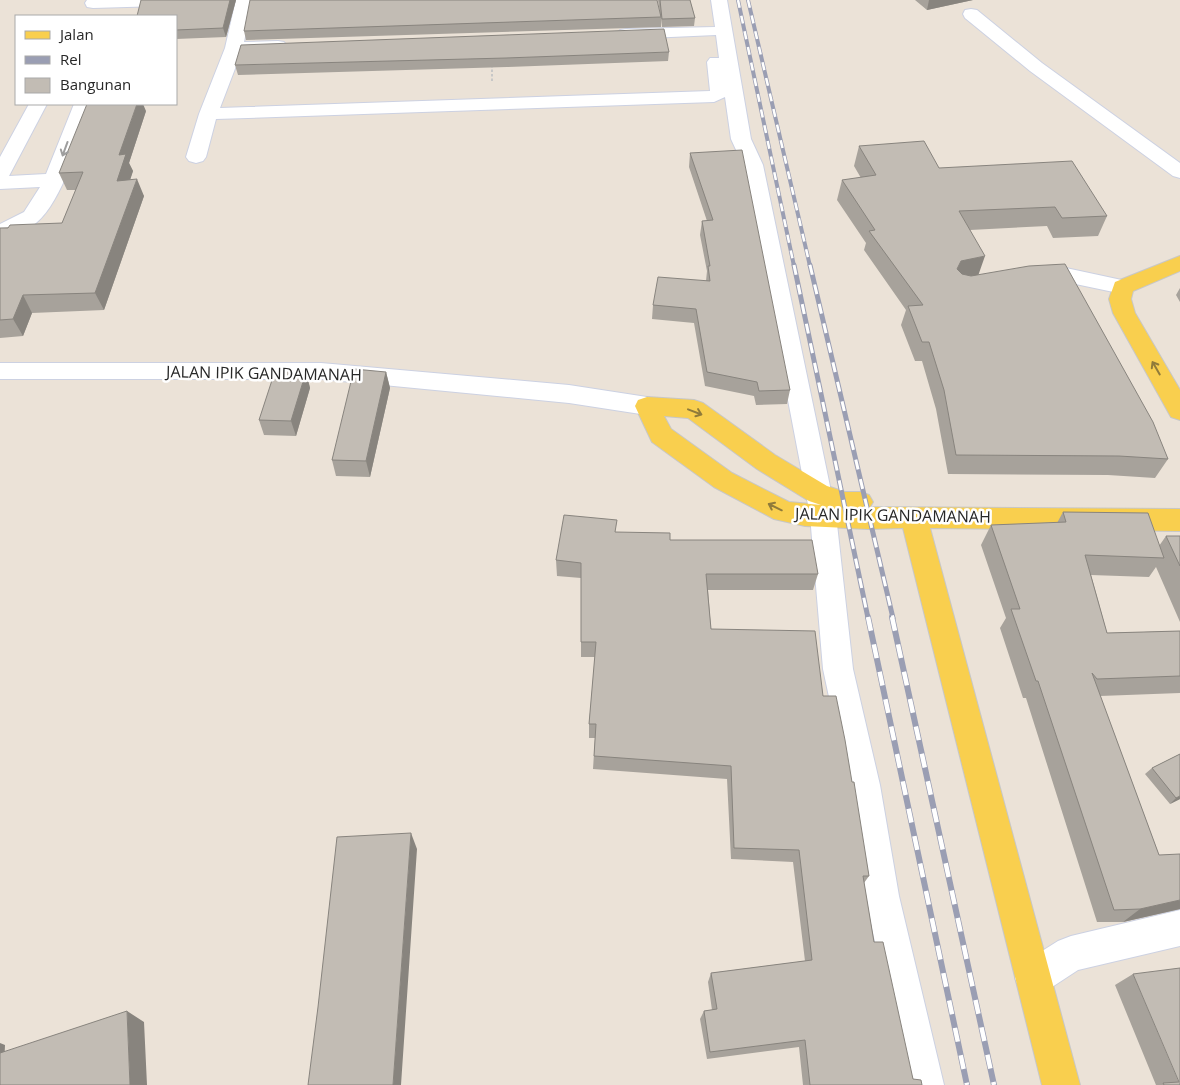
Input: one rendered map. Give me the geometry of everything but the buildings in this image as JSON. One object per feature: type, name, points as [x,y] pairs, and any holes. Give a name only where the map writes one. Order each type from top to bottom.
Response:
[{"type":"main road","points":[[1180,263],[1124,287],[1120,299],[1124,313],[1180,411]]},
{"type":"main road","name":"JALAN IPIK GANDAMANAH","points":[[1180,508],[845,502],[821,504],[805,515],[784,512],[723,480],[661,435],[647,406],[694,409],[779,470],[821,504],[868,518],[914,516],[1180,520]]},
{"type":"main road","points":[[914,516],[1061,1085]]},
{"type":"street","points":[[92,6],[128,6],[195,0]]},
{"type":"street","points":[[196,157],[208,114],[234,48],[244,0]]},
{"type":"street","points":[[208,114],[714,96],[719,93],[720,88],[712,31],[705,0]]},
{"type":"street","points":[[719,0],[741,139],[753,165],[821,504],[838,669],[864,785],[882,896],[925,1085]]},
{"type":"street","points":[[971,14],[1036,67],[1180,172]]},
{"type":"street","points":[[613,34],[712,31]]},
{"type":"street","points":[[234,48],[291,46]]},
{"type":"street","points":[[0,175],[37,105]]},
{"type":"street","points":[[0,231],[17,225],[32,215],[41,204],[83,105]]},
{"type":"street","points":[[0,183],[52,180]]},
{"type":"street","points":[[1014,278],[1048,274],[1066,275],[1124,287]]},
{"type":"street","name":"JALAN IPIK GANDAMANAH","points":[[0,371],[321,371],[570,394],[647,406]]},
{"type":"street","points":[[1033,978],[1071,954],[1180,928]]},
{"type":"path","points":[[491,104],[493,57]]},
{"type":"railway","points":[[738,0],[794,266]]},
{"type":"railway","points":[[748,0],[810,266]]},
{"type":"railway","points":[[794,265],[868,618]]},
{"type":"railway","points":[[810,265],[893,618]]},
{"type":"railway","points":[[868,617],[967,1085]]},
{"type":"railway","points":[[892,617],[994,1085]]}]
